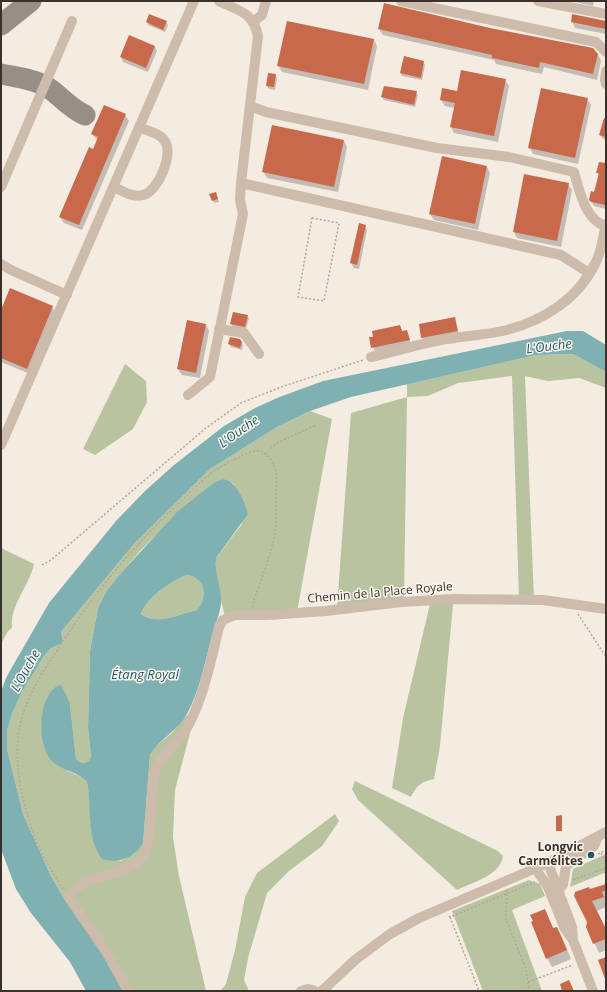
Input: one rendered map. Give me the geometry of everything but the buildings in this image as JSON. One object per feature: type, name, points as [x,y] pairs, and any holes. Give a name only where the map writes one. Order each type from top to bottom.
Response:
[{"type":"street","points":[[1,445],[194,1]]},
{"type":"street","points":[[188,395],[210,377],[218,329],[243,214],[240,200],[241,183],[258,36],[254,22],[250,16],[219,1]]},
{"type":"street","points":[[254,22],[262,15],[266,1]]},
{"type":"street","points":[[401,1],[596,42],[606,52]]},
{"type":"street","points":[[543,1],[604,15],[606,14]]},
{"type":"street","points":[[1,187],[72,21]]},
{"type":"street","points":[[606,71],[606,84]]},
{"type":"street","points":[[250,106],[266,112],[437,148],[510,156],[574,172],[579,192],[591,215],[600,224],[606,225],[596,262],[589,273],[576,291],[561,306],[540,318],[507,330],[440,340],[370,357]]},
{"type":"street","points":[[114,187],[136,196],[147,194],[156,185],[168,157],[168,149],[165,141],[157,135],[139,127]]},
{"type":"street","points":[[241,183],[561,255],[589,273]]},
{"type":"street","points":[[1,264],[67,295]]},
{"type":"street","points":[[218,329],[244,333],[259,354]]},
{"type":"street","name":"Chemin de la Place Royale","points":[[68,896],[81,884],[122,871],[143,854],[147,841],[150,808],[157,768],[163,756],[183,735],[188,725],[201,694],[219,627],[223,620],[228,616],[326,611],[401,602],[454,599],[512,599],[570,603],[606,609]]},
{"type":"street","points":[[322,991],[355,960],[380,941],[419,918],[548,863],[602,834]]},
{"type":"street","points":[[558,890],[563,885],[566,866],[594,846],[602,834]]},
{"type":"street","points":[[548,863],[572,927],[573,940],[593,991]]},
{"type":"street","points":[[535,868],[548,887],[564,928],[573,940]]},
{"type":"street","points":[[68,896],[107,953],[128,991]]},
{"type":"street","points":[[301,991],[308,989],[315,991]]},
{"type":"path","points":[[312,218],[338,223],[324,301],[298,297],[305,258],[312,218]]},
{"type":"path","points":[[42,565],[51,560],[217,420],[241,404],[281,387],[370,357]]},
{"type":"path","points":[[265,454],[277,443],[316,424]]},
{"type":"path","points":[[68,896],[47,864],[36,839],[21,779],[17,742],[19,726],[29,699],[63,640],[102,586],[137,544],[207,475],[246,454],[261,451],[273,462],[276,470],[275,531],[256,592],[252,615]]},
{"type":"path","points":[[570,603],[606,658]]},
{"type":"path","points":[[601,853],[606,862]]},
{"type":"path","points":[[569,882],[606,868]]},
{"type":"path","points":[[450,917],[507,894],[504,910],[506,919],[526,969],[529,991]]},
{"type":"path","points":[[445,906],[479,991]]},
{"type":"path","points":[[528,982],[581,962]]},
{"type":"green space","points":[[573,354],[606,372],[606,388],[579,378],[548,381],[525,376],[534,600],[519,599],[512,376],[458,383],[428,396],[407,397],[407,384],[536,355]]},
{"type":"green space","points":[[125,364],[146,381],[147,402],[133,429],[95,455],[83,449]]},
{"type":"green space","points":[[407,397],[404,601],[337,608],[351,413]]},
{"type":"green space","points":[[310,411],[332,419],[297,612],[225,615],[218,586],[216,558],[242,524],[234,484],[224,479],[156,535],[140,551],[107,590],[98,608],[90,651],[88,727],[91,757],[87,762],[83,763],[76,759],[70,704],[47,697],[41,726],[44,747],[68,771],[83,778],[87,782],[92,828],[99,855],[121,861],[134,854],[143,843],[150,755],[155,747],[172,733],[187,715],[194,718],[175,790],[173,837],[179,876],[206,991],[125,991],[66,902],[51,876],[23,814],[7,749],[7,731],[12,714],[23,690],[44,656],[51,648],[61,644],[63,641],[61,632],[134,544],[210,469],[277,427]]},
{"type":"green space","points":[[1,546],[3,549],[34,564],[32,572],[14,611],[12,628],[8,631],[1,644]]},
{"type":"green space","points":[[187,575],[198,580],[203,589],[203,599],[197,610],[161,619],[154,619],[141,614],[147,603],[160,591],[181,577]]},
{"type":"green space","points":[[430,604],[453,604],[440,746],[434,779],[426,781],[420,785],[411,797],[392,788],[403,718]]},
{"type":"green space","points":[[355,781],[498,851],[503,856],[501,863],[492,873],[457,890],[358,800],[352,789]]},
{"type":"green space","points":[[335,814],[339,821],[322,846],[289,871],[267,893],[248,958],[244,980],[249,991],[220,991],[226,984],[235,950],[245,897],[257,873]]},
{"type":"green space","points":[[606,854],[606,875],[604,873],[570,887],[573,869]]},
{"type":"green space","points":[[529,880],[540,884],[545,896],[512,910],[542,991],[483,991],[452,911]]},
{"type":"water","name":"L'Ouche","points":[[567,331],[583,331],[606,345],[606,372],[573,354],[536,355],[351,397],[310,411],[277,427],[210,469],[134,544],[61,632],[63,641],[61,644],[51,648],[44,656],[23,690],[12,714],[7,731],[7,749],[23,814],[51,876],[66,902],[104,953],[125,991],[86,991],[70,962],[31,913],[16,889],[1,849],[1,691],[7,676],[49,603],[116,521],[145,491],[174,465],[224,426],[255,408],[323,381]]},
{"type":"water","name":"Étang Royal","points":[[224,479],[233,484],[240,493],[248,514],[216,558],[216,569],[221,603],[202,676],[192,705],[187,714],[179,725],[154,749],[150,755],[143,843],[135,853],[126,858],[114,861],[102,859],[94,842],[90,822],[87,782],[80,776],[61,768],[47,755],[42,734],[41,722],[43,710],[46,700],[52,691],[59,685],[62,686],[70,704],[76,759],[82,763],[90,760],[88,727],[90,651],[98,608],[107,590],[178,511],[215,482]],"holes":[[[187,575],[193,577],[201,584],[204,594],[201,605],[197,610],[161,619],[154,619],[141,614],[143,608],[153,597],[168,585]]]},
{"type":"taxiway","points":[[1,25],[31,1]]},
{"type":"taxiway","points":[[1,74],[42,84],[85,115]]},
{"type":"place","name":"Longvic Carmélites","points":[[591,855]]}]
